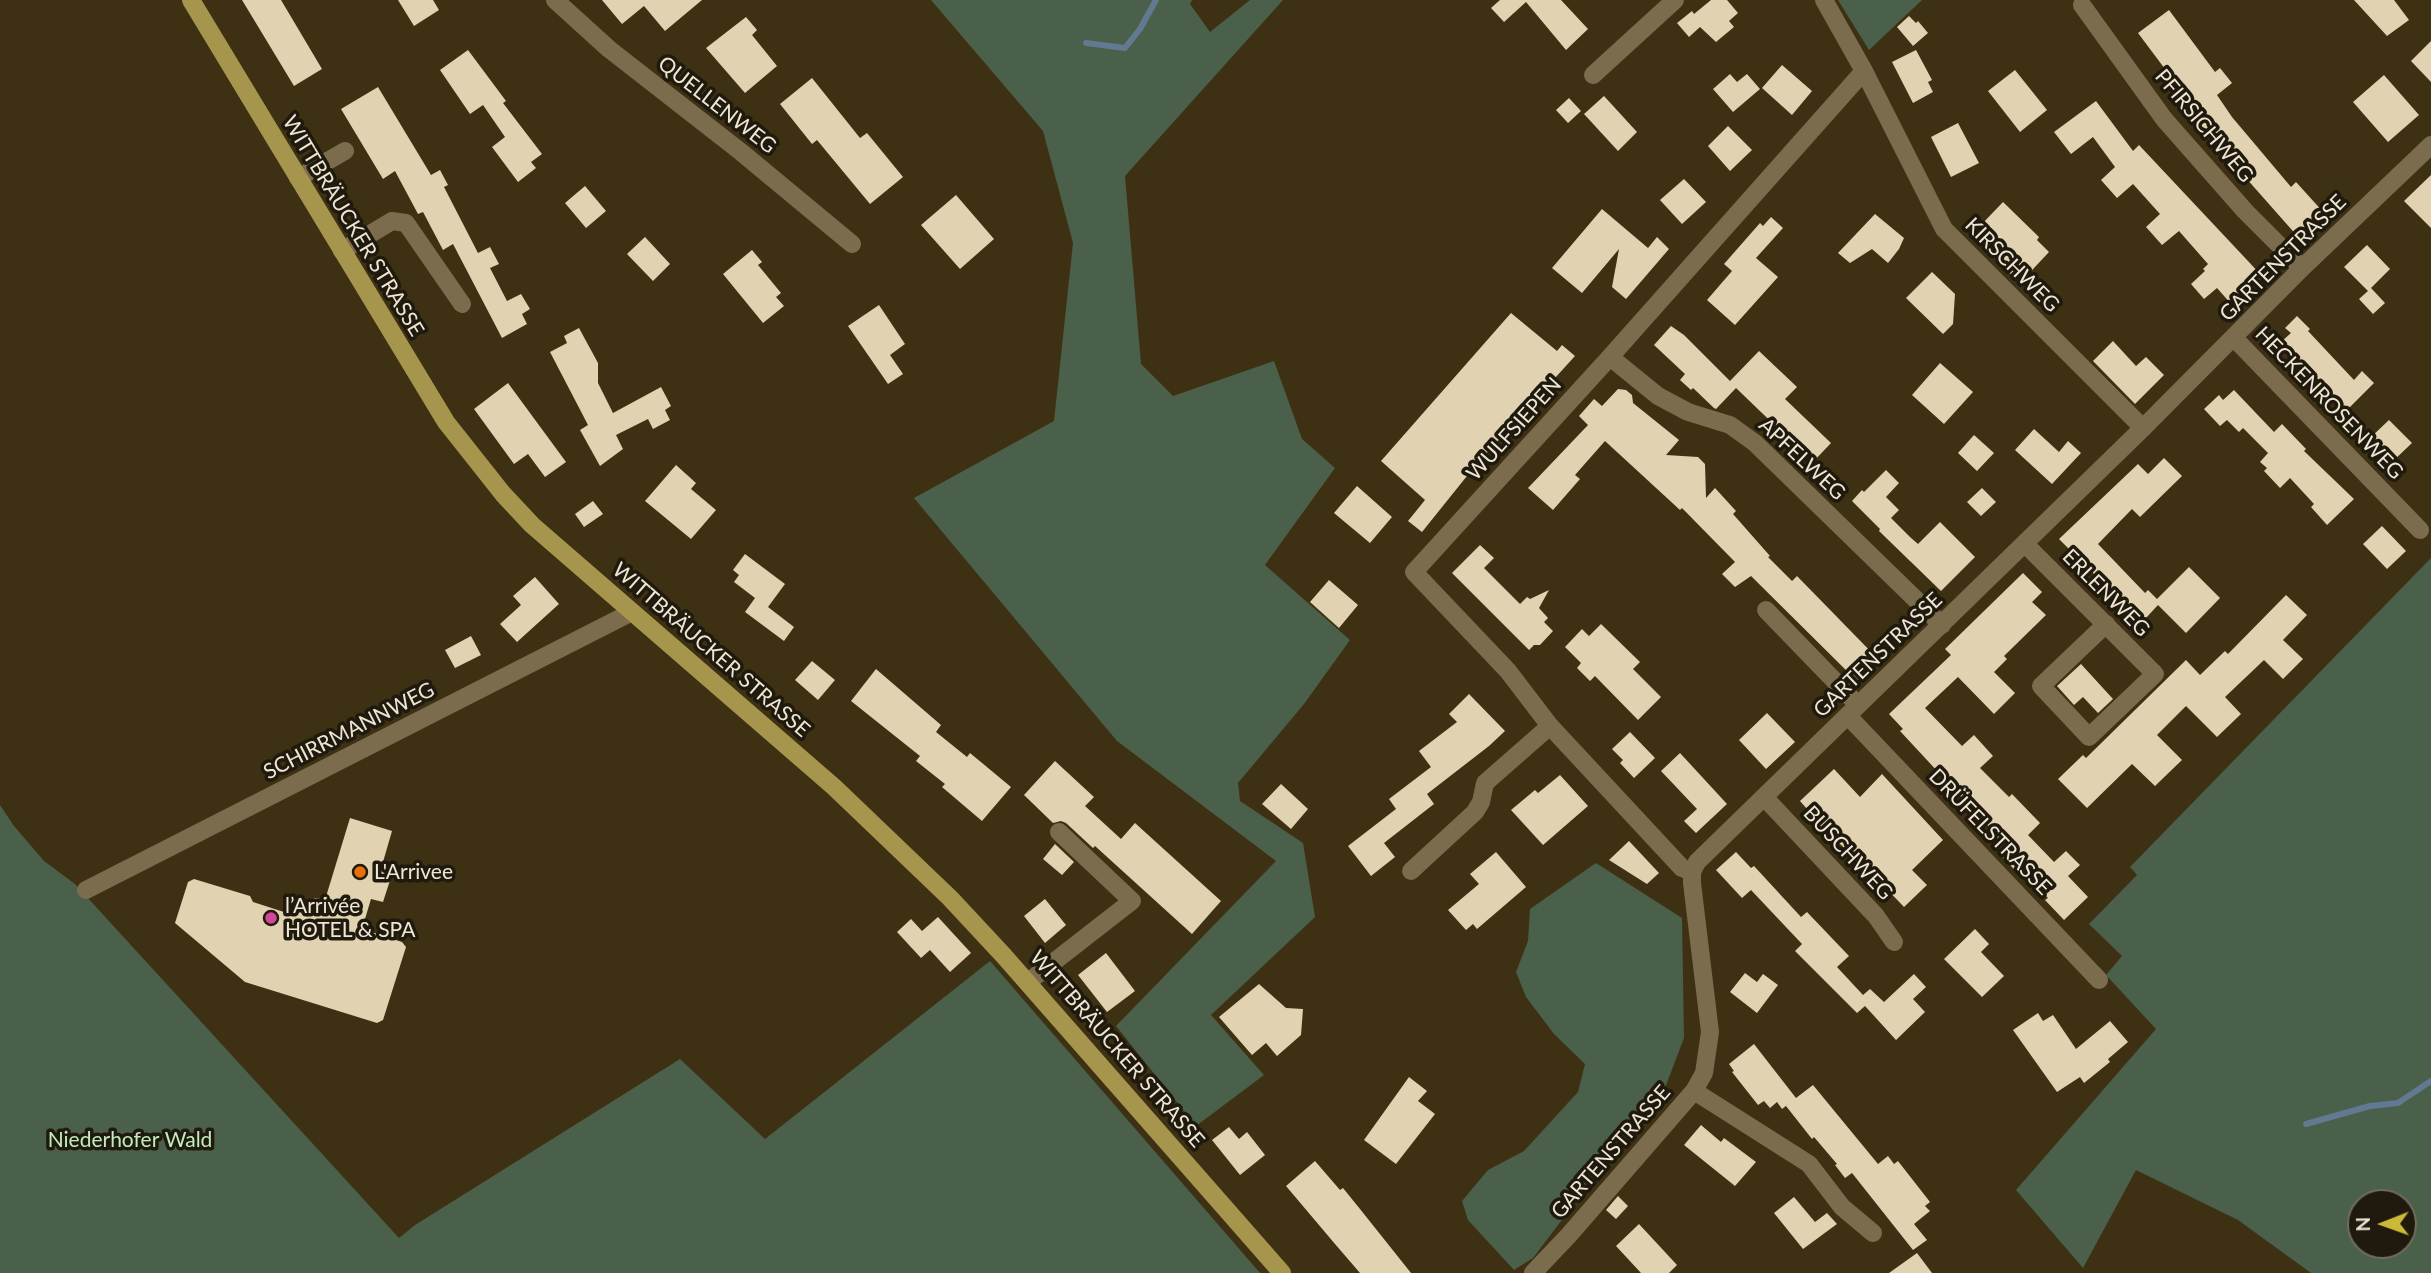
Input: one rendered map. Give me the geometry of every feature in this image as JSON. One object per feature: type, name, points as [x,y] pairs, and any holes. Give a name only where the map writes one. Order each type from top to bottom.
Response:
[{"type":"main road","name":"WITTBRÄUCKER STRASSE","points":[[191,0],[432,400],[472,456],[532,525],[834,787],[950,898],[1028,982],[1282,1273]]},
{"type":"street","name":"QUELLENWEG","points":[[555,0],[609,49],[730,143],[852,244]]},
{"type":"street","points":[[1593,75],[1675,0]]},
{"type":"street","points":[[1824,0],[1864,71]]},
{"type":"street","name":"PFIRSICHWEG","points":[[2082,5],[2164,119],[2245,211],[2302,268]]},
{"type":"street","name":"WULFSIEPEN","points":[[1692,872],[1682,868],[1550,726],[1508,671],[1414,572],[1610,357],[1864,71]]},
{"type":"street","name":"KIRSCHWEG","points":[[1864,71],[1944,229],[2143,428]]},
{"type":"street","name":"GARTENSTRASSE","points":[[1533,1273],[1694,1091],[1704,1073],[1710,1032],[1692,872],[1697,862],[2025,544],[2302,268],[2431,145]]},
{"type":"street","points":[[298,178],[345,151]]},
{"type":"street","points":[[342,251],[392,221],[406,223],[462,304]]},
{"type":"street","name":"HECKENROSENWEG","points":[[2234,338],[2420,530]]},
{"type":"street","name":"APFELWEG","points":[[1610,357],[1658,396],[1688,412],[1730,425],[1755,443],[1942,625]]},
{"type":"street","name":"ERLENWEG","points":[[2025,544],[2106,624],[2155,674],[2089,737],[2041,686],[2106,624]]},
{"type":"street","name":"DRÜFELSTRASSE","points":[[1766,610],[1853,710],[2099,980]]},
{"type":"street","name":"SCHIRRMANNWEG","points":[[86,890],[632,612]]},
{"type":"street","points":[[1411,871],[1475,812],[1481,802],[1485,783],[1550,726]]},
{"type":"street","name":"BUSCHWEG","points":[[1765,798],[1876,916],[1894,942]]},
{"type":"street","points":[[1028,982],[1132,901],[1059,832]]},
{"type":"street","points":[[1694,1091],[1810,1164],[1842,1207],[1873,1233]]},
{"type":"green space","points":[[931,0],[1192,0],[1190,4],[1210,32],[1250,0],[1283,0],[1125,176],[1141,364],[1173,396],[1274,361],[1302,439],[1335,468],[1265,565],[1350,640],[1304,704],[1238,783],[1240,801],[1303,843],[1315,917],[1211,1015],[1264,1075],[1196,1126],[1116,1026],[1276,861],[1117,741],[914,498],[1054,421],[1073,243],[1043,131]]},
{"type":"green space","points":[[1838,0],[1922,0],[1869,50]]},
{"type":"green space","points":[[2431,558],[2431,1273],[2311,1273],[2238,1220],[2136,1170],[2083,1268],[2016,1190],[2156,1029],[2106,975],[2122,956],[2089,924],[2137,875],[2130,867]]},
{"type":"green space","name":"Niederhofer Wald","points":[[0,805],[44,861],[75,884],[399,1238],[415,1225],[680,1059],[765,1139],[990,961],[1260,1273],[0,1273]]},
{"type":"green space","points":[[1596,863],[1682,918],[1684,1038],[1660,1101],[1580,1196],[1533,1258],[1514,1270],[1468,1220],[1462,1201],[1488,1170],[1524,1151],[1578,1092],[1585,1064],[1554,1034],[1526,997],[1516,972],[1528,941],[1530,909]]},
{"type":"building","points":[[242,0],[281,0],[322,69],[294,86]]},
{"type":"building","points":[[398,0],[433,0],[439,10],[414,26]]},
{"type":"building","points":[[602,0],[702,0],[665,31],[644,6],[622,24]]},
{"type":"building","points":[[1500,0],[1561,0],[1588,29],[1566,50],[1526,2],[1504,22],[1491,8]]},
{"type":"building","points":[[1711,0],[1727,0],[1738,13],[1729,21],[1734,27],[1716,42],[1700,27],[1689,37],[1677,23]]},
{"type":"building","points":[[2354,0],[2394,0],[2409,20],[2387,36]]},
{"type":"building","points":[[2169,10],[2215,72],[2220,68],[2232,83],[2217,95],[2232,117],[2291,187],[2296,182],[2325,214],[2299,238],[2207,134],[2180,99],[2182,97],[2168,79],[2171,77],[2138,33]]},
{"type":"building","points":[[1909,16],[1916,23],[1918,21],[1928,33],[1913,46],[1897,27]]},
{"type":"building","points":[[746,17],[757,30],[752,35],[777,66],[745,93],[706,48]]},
{"type":"building","points":[[2431,41],[2431,82],[2411,61]]},
{"type":"building","points":[[468,50],[506,101],[503,103],[542,154],[531,162],[536,168],[518,182],[492,147],[505,137],[483,105],[470,114],[440,70]]},
{"type":"building","points":[[1916,50],[1932,80],[1928,82],[1933,92],[1913,103],[1892,62]]},
{"type":"building","points":[[1782,65],[1812,91],[1792,115],[1762,88]]},
{"type":"building","points":[[2015,70],[2047,110],[2020,132],[1988,91]]},
{"type":"building","points":[[1730,74],[1737,82],[1747,74],[1760,89],[1733,112],[1713,89]]},
{"type":"building","points":[[2384,75],[2419,115],[2388,142],[2353,102]]},
{"type":"building","points":[[812,78],[860,138],[867,133],[903,177],[870,204],[817,140],[812,144],[780,104]]},
{"type":"building","points":[[378,87],[431,175],[440,170],[448,185],[444,187],[478,253],[490,247],[499,264],[490,268],[507,301],[521,294],[530,309],[522,314],[527,324],[502,338],[453,244],[443,250],[423,212],[418,214],[395,171],[383,179],[341,109]]},
{"type":"building","points":[[1604,96],[1637,132],[1618,151],[1584,114]]},
{"type":"building","points":[[1569,98],[1581,111],[1568,123],[1556,110]]},
{"type":"building","points":[[2096,101],[2133,151],[2139,145],[2263,277],[2232,305],[2217,288],[2204,299],[2191,284],[2205,271],[2203,269],[2208,264],[2179,231],[2162,245],[2146,227],[2160,214],[2133,184],[2117,198],[2101,180],[2115,167],[2093,137],[2071,154],[2054,132]]},
{"type":"building","points":[[1958,123],[1979,163],[1951,177],[1931,137]]},
{"type":"building","points":[[1728,126],[1752,150],[1730,171],[1708,146]]},
{"type":"building","points":[[2431,175],[2431,228],[2404,201]]},
{"type":"building","points":[[1684,179],[1706,202],[1682,224],[1660,200]]},
{"type":"building","points":[[585,186],[606,211],[586,228],[565,203]]},
{"type":"building","points":[[956,195],[994,239],[960,269],[921,225]]},
{"type":"building","points":[[2003,202],[2039,237],[2037,240],[2049,252],[2020,283],[1989,253],[1999,242],[1981,225]]},
{"type":"building","points":[[1602,209],[1648,248],[1657,237],[1669,249],[1626,299],[1612,287],[1619,249],[1582,293],[1552,268]]},
{"type":"building","points":[[1875,214],[1904,238],[1899,249],[1888,263],[1872,249],[1850,263],[1838,253]]},
{"type":"building","points":[[1771,217],[1783,228],[1756,258],[1778,277],[1735,325],[1707,300],[1732,271],[1724,264],[1760,223],[1763,226]]},
{"type":"building","points":[[645,237],[670,264],[653,281],[627,254]]},
{"type":"building","points":[[2367,245],[2390,269],[2371,288],[2385,303],[2373,314],[2359,299],[2368,291],[2344,267]]},
{"type":"building","points":[[752,250],[762,262],[758,265],[781,293],[776,297],[784,306],[763,323],[723,274]]},
{"type":"building","points":[[1932,272],[1955,294],[1953,324],[1943,334],[1906,298]]},
{"type":"building","points":[[879,305],[905,344],[890,355],[903,374],[888,384],[848,326]]},
{"type":"building","points":[[1511,313],[1557,351],[1562,345],[1575,356],[1475,466],[1422,532],[1408,521],[1425,500],[1381,461]]},
{"type":"building","points":[[2297,316],[2354,380],[2362,371],[2374,383],[2345,412],[2320,387],[2323,384],[2281,342],[2291,333],[2285,328]]},
{"type":"building","points":[[1671,326],[1684,335],[1730,381],[1759,351],[1797,387],[1785,399],[1831,443],[1813,462],[1736,388],[1714,408],[1680,380],[1685,374],[1654,345]]},
{"type":"building","points":[[579,328],[598,363],[598,383],[613,413],[661,387],[671,406],[665,410],[670,420],[653,429],[648,419],[616,435],[623,449],[600,466],[580,430],[588,425],[550,352],[567,343],[564,336]]},
{"type":"building","points":[[2113,341],[2136,366],[2146,357],[2164,375],[2135,404],[2093,361]]},
{"type":"building","points":[[1940,363],[1973,392],[1944,424],[1912,395]]},
{"type":"building","points":[[508,383],[566,462],[545,477],[528,454],[514,464],[474,409]]},
{"type":"building","points":[[1618,389],[1626,390],[1632,395],[1633,403],[1679,440],[1666,455],[1698,457],[1705,464],[1706,498],[1715,488],[1736,511],[1733,514],[1770,556],[1768,557],[1792,581],[1797,576],[1879,660],[1857,681],[1751,576],[1735,587],[1722,574],[1735,562],[1682,508],[1680,510],[1605,441],[1575,475],[1580,479],[1553,510],[1528,488],[1588,425],[1579,416],[1594,399],[1602,406]]},
{"type":"building","points":[[2234,390],[2274,432],[2282,424],[2306,449],[2304,451],[2354,499],[2327,525],[2311,507],[2314,504],[2290,478],[2280,488],[2264,471],[2267,468],[2260,462],[2268,453],[2243,428],[2239,432],[2227,420],[2220,426],[2204,409],[2219,395],[2223,400]]},
{"type":"building","points":[[2389,420],[2412,443],[2392,462],[2369,439]]},
{"type":"building","points":[[2034,429],[2059,452],[2068,441],[2081,453],[2052,484],[2015,450]]},
{"type":"building","points":[[1974,435],[1994,453],[1977,471],[1958,453]]},
{"type":"building","points":[[2164,458],[2182,476],[2140,517],[2132,509],[2098,544],[2145,593],[2148,590],[2157,599],[2189,567],[2220,598],[2186,633],[2158,605],[2145,619],[2132,606],[2127,611],[2113,598],[2116,596],[2059,539],[2138,464],[2148,474]]},
{"type":"building","points":[[676,465],[696,483],[691,489],[716,510],[691,539],[645,501]]},
{"type":"building","points":[[1886,470],[1899,483],[1886,497],[1899,510],[1891,518],[1910,537],[1918,544],[1940,522],[1975,557],[1941,591],[1852,501]]},
{"type":"building","points":[[1357,486],[1392,517],[1370,543],[1334,513]]},
{"type":"building","points":[[1982,488],[1996,502],[1981,516],[1967,502]]},
{"type":"building","points":[[593,501],[603,514],[584,527],[575,514]]},
{"type":"building","points":[[2382,526],[2406,551],[2387,569],[2363,544]]},
{"type":"building","points":[[1480,545],[1494,558],[1484,568],[1520,604],[1527,597],[1530,599],[1549,590],[1539,608],[1548,618],[1544,622],[1553,631],[1540,645],[1534,645],[1529,650],[1452,573]]},
{"type":"building","points":[[745,554],[785,584],[768,607],[794,627],[784,641],[745,612],[755,598],[734,582],[739,575],[733,570]]},
{"type":"building","points":[[2023,573],[2042,592],[2032,602],[2046,615],[2004,656],[2007,659],[1994,672],[2015,693],[1994,714],[1958,677],[1925,708],[1962,746],[1974,735],[1993,756],[1980,768],[2009,797],[2012,794],[2040,823],[2028,835],[2054,862],[2066,851],[2080,865],[2068,876],[2088,897],[2064,920],[2020,868],[2017,872],[1997,852],[2000,849],[1985,834],[1991,829],[1900,731],[1903,729],[1889,714],[1951,655],[1945,649]]},
{"type":"building","points":[[535,577],[559,604],[517,642],[500,624],[521,605],[513,596]]},
{"type":"building","points":[[1329,580],[1358,605],[1339,628],[1310,602]]},
{"type":"building","points":[[2286,595],[2307,615],[2283,640],[2303,659],[2283,679],[2264,660],[2225,697],[2241,714],[2217,737],[2186,706],[2157,735],[2182,760],[2155,786],[2132,764],[2087,808],[2058,779],[2083,755],[2086,758],[2186,660],[2200,675],[2225,651],[2228,654]]},
{"type":"building","points":[[1601,624],[1640,662],[1633,669],[1661,697],[1638,720],[1595,676],[1590,681],[1577,668],[1581,663],[1565,647],[1582,629],[1589,636]]},
{"type":"building","points":[[471,636],[481,655],[455,668],[445,650]]},
{"type":"building","points":[[812,661],[835,680],[818,700],[795,680]]},
{"type":"building","points":[[2081,664],[2113,699],[2098,713],[2083,697],[2074,705],[2057,686]]},
{"type":"building","points":[[876,669],[941,725],[936,732],[967,757],[970,753],[1011,787],[982,821],[942,787],[945,784],[916,761],[920,756],[851,701]]},
{"type":"building","points":[[1469,694],[1505,731],[1427,794],[1434,804],[1384,843],[1395,857],[1371,876],[1348,846],[1396,809],[1389,799],[1431,767],[1419,751],[1457,722],[1449,714]]},
{"type":"building","points":[[1767,713],[1795,742],[1766,769],[1739,740]]},
{"type":"building","points":[[1630,732],[1655,758],[1634,778],[1620,763],[1623,760],[1612,749]]},
{"type":"building","points":[[1680,753],[1727,804],[1696,833],[1684,821],[1697,809],[1661,771]]},
{"type":"building","points":[[1055,761],[1094,797],[1085,806],[1121,839],[1135,823],[1221,901],[1192,934],[1095,846],[1093,848],[1066,823],[1053,823],[1024,795]]},
{"type":"building","points":[[1834,769],[1860,797],[1882,774],[1943,840],[1912,870],[1927,885],[1904,907],[1861,862],[1833,838],[1832,840],[1812,819],[1814,817],[1800,801]]},
{"type":"building","points":[[1560,775],[1588,806],[1543,845],[1511,810],[1535,790],[1538,793]]},
{"type":"building","points":[[1281,784],[1308,809],[1291,829],[1262,804]]},
{"type":"building","name":"l’Arrivée HOTEL & SPA","points":[[350,818],[392,831],[383,862],[395,865],[383,902],[371,899],[362,929],[402,942],[406,947],[383,1020],[377,1023],[245,982],[175,923],[188,882],[194,879],[250,896],[253,902],[287,913],[315,898],[325,900]]},
{"type":"building","points":[[1629,841],[1659,873],[1647,884],[1609,860]]},
{"type":"building","points":[[1055,844],[1074,862],[1062,875],[1043,859]]},
{"type":"building","points":[[1496,852],[1526,887],[1477,929],[1473,924],[1466,930],[1448,910],[1479,884],[1470,874]]},
{"type":"building","points":[[1736,852],[1751,868],[1754,866],[1801,917],[1807,912],[1849,956],[1837,967],[1863,995],[1870,989],[1884,1002],[1914,974],[1926,987],[1913,999],[1925,1012],[1896,1040],[1865,1006],[1857,1013],[1795,951],[1802,944],[1751,890],[1742,898],[1716,870]]},
{"type":"building","points":[[1045,899],[1066,925],[1045,943],[1024,916]]},
{"type":"building","points":[[938,917],[971,953],[950,972],[930,950],[921,958],[897,932],[911,919],[922,931]]},
{"type":"building","points":[[1975,929],[1989,944],[1981,952],[2004,976],[1982,997],[1944,959]]},
{"type":"building","points":[[1106,953],[1135,991],[1107,1012],[1078,975]]},
{"type":"building","points":[[1745,973],[1757,982],[1763,974],[1778,985],[1757,1013],[1730,992]]},
{"type":"building","points":[[1259,984],[1286,1008],[1303,1009],[1301,1035],[1277,1056],[1266,1043],[1252,1055],[1219,1017]]},
{"type":"building","points":[[2038,1013],[2043,1021],[2053,1015],[2076,1049],[2110,1021],[2128,1042],[2108,1059],[2110,1062],[2084,1083],[2080,1077],[2057,1092],[2013,1030]]},
{"type":"building","points":[[1754,1044],[1796,1098],[1813,1085],[1878,1164],[1888,1156],[1894,1164],[1898,1161],[1930,1202],[1925,1206],[1930,1211],[1914,1224],[1927,1240],[1913,1250],[1852,1173],[1845,1178],[1835,1165],[1837,1164],[1814,1137],[1812,1139],[1786,1106],[1791,1102],[1782,1109],[1777,1102],[1770,1108],[1764,1101],[1758,1105],[1732,1072],[1734,1071],[1729,1064]]},
{"type":"building","points":[[1409,1077],[1427,1091],[1418,1101],[1435,1114],[1396,1164],[1364,1140]]},
{"type":"building","points":[[1701,1125],[1721,1142],[1724,1138],[1756,1162],[1735,1186],[1684,1145]]},
{"type":"building","points":[[1229,1127],[1239,1139],[1247,1132],[1265,1155],[1240,1175],[1212,1140]]},
{"type":"building","points":[[1315,1161],[1340,1190],[1343,1188],[1411,1273],[1360,1273],[1335,1244],[1286,1186]]},
{"type":"building","points":[[1618,1196],[1628,1206],[1616,1219],[1606,1210]]},
{"type":"building","points":[[1794,1197],[1815,1222],[1827,1213],[1837,1224],[1803,1249],[1774,1213]]},
{"type":"building","points":[[1639,1224],[1677,1265],[1669,1273],[1641,1273],[1616,1246]]},
{"type":"building","points":[[1917,1253],[1932,1273],[1889,1273]]},
{"type":"waterway","name":"WULFSIEPEN","points":[[1086,43],[1125,48],[1140,29],[1156,0]]},
{"type":"waterway","points":[[2306,1124],[2370,1106],[2398,1103],[2431,1081]]},
{"type":"place","name":"L'Arrivee","points":[[360,872]]},
{"type":"place","name":"l’Arrivée HOTEL & SPA","points":[[271,918]]}]
